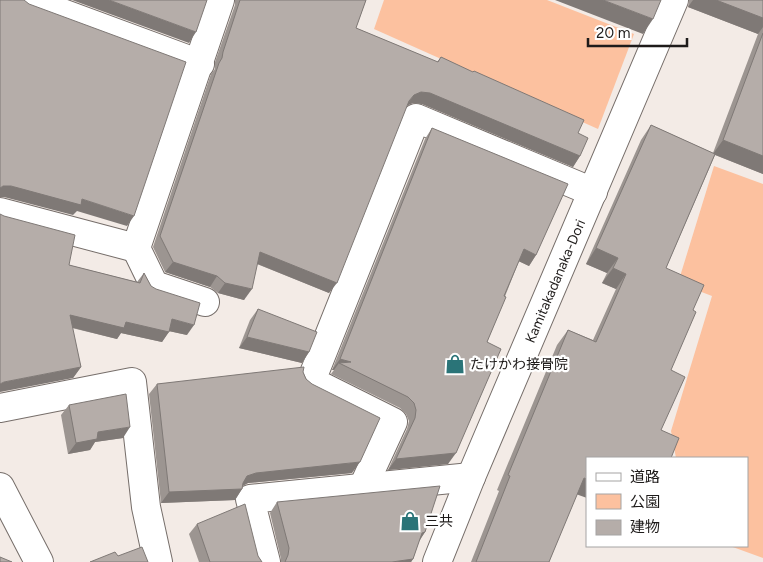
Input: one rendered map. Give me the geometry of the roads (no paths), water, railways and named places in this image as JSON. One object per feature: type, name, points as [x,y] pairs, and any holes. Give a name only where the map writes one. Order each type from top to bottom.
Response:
[{"type":"street","points":[[26,0],[200,64]]},
{"type":"street","points":[[205,302],[154,285],[136,248],[200,64],[220,0]]},
{"type":"street","name":"Kamitakadanaka-Dori","points":[[437,562],[470,477],[674,0]]},
{"type":"street","points":[[363,487],[393,422],[311,381],[416,118],[593,192]]},
{"type":"street","points":[[0,212],[136,248]]},
{"type":"street","points":[[0,408],[132,382],[146,507],[158,562]]},
{"type":"street","points":[[266,562],[250,499],[470,477]]},
{"type":"street","points":[[0,487],[39,562]]},
{"type":"place","name":"たけかわ接骨院","points":[[455,364]]},
{"type":"place","name":"三共","points":[[410,521]]}]
